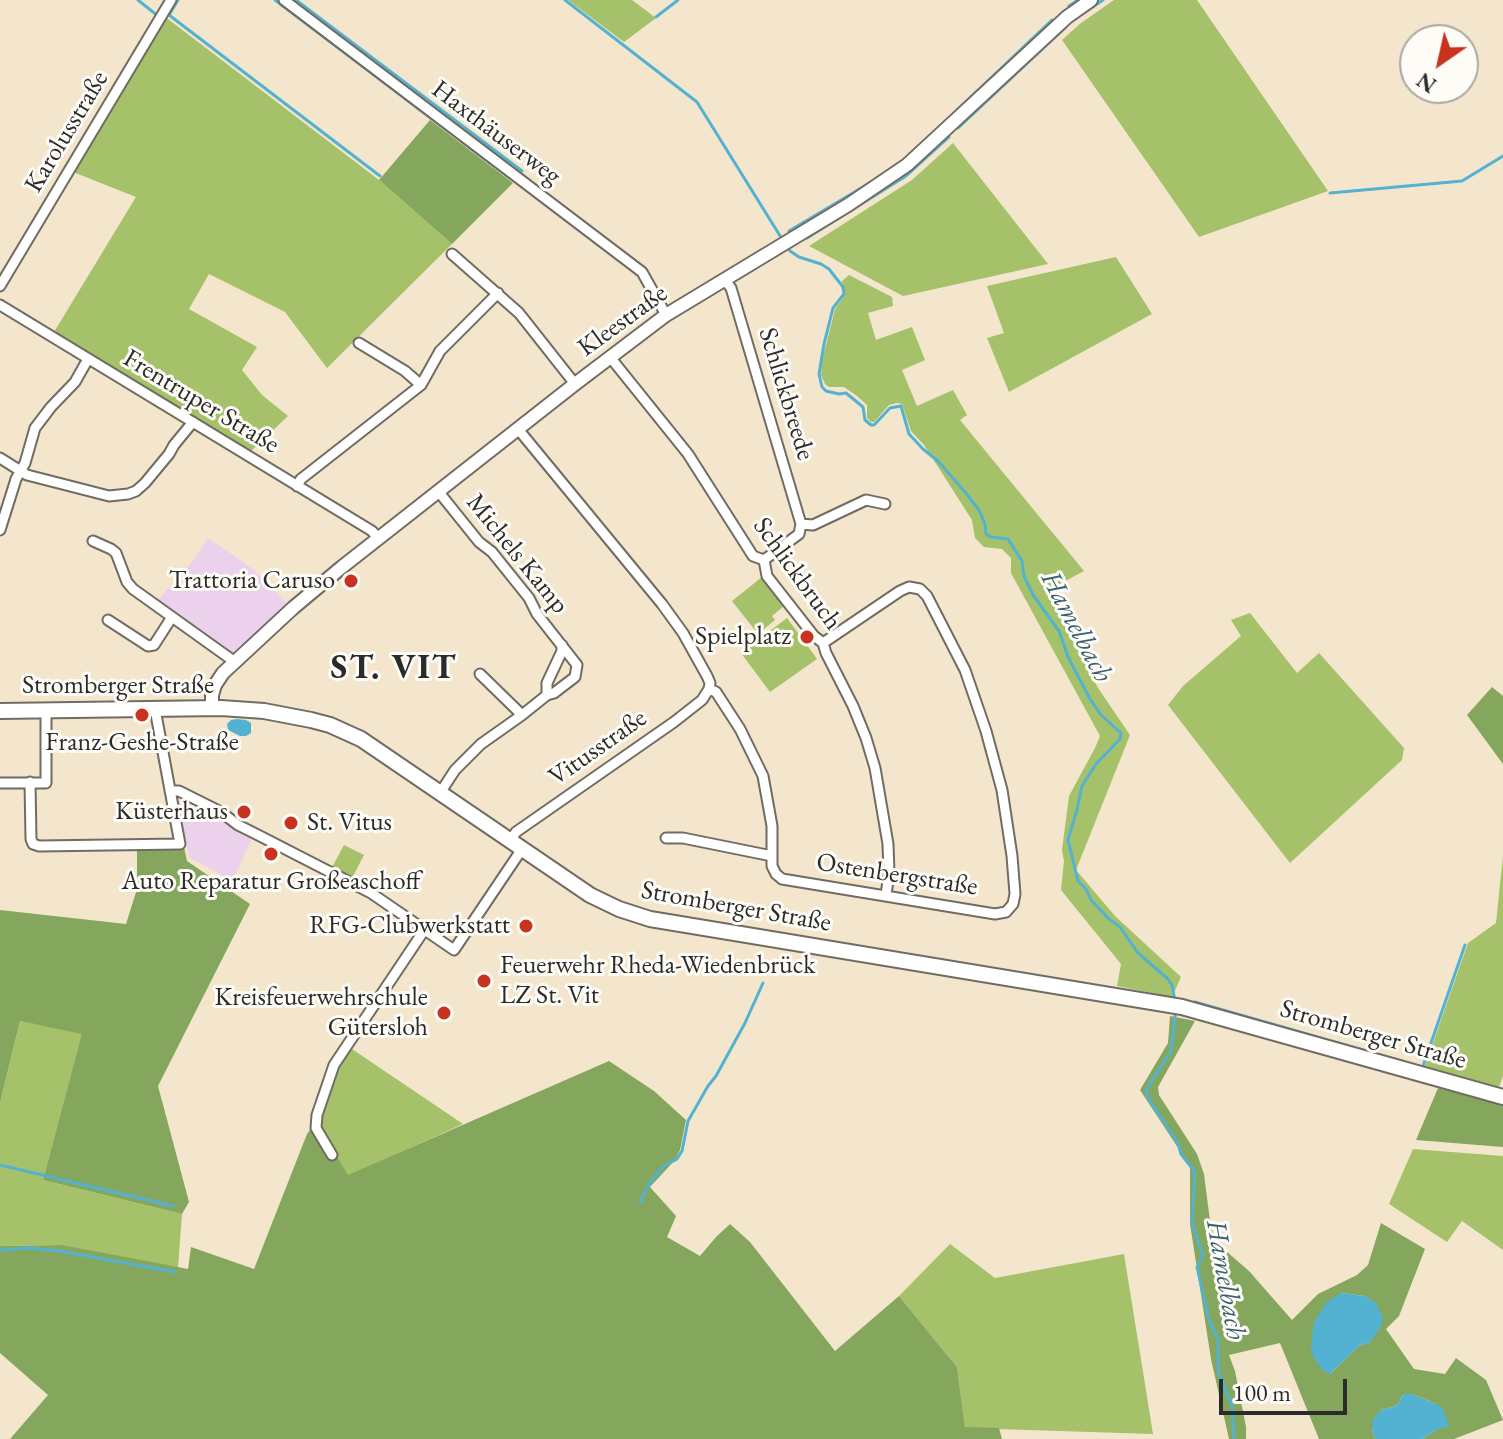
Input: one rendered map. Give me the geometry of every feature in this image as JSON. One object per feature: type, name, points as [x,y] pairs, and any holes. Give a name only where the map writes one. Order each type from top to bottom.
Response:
[{"type":"main road","name":"Stromberger Straße","points":[[0,711],[212,708],[264,711],[311,720],[361,739],[590,895],[650,919],[1182,1007],[1503,1097]]},
{"type":"street","name":"Karolusstraße","points":[[0,286],[171,0]]},
{"type":"street","name":"Haxthäuserweg","points":[[284,0],[642,272],[666,315]]},
{"type":"street","name":"Kleestraße","points":[[212,708],[215,685],[223,673],[293,608],[378,538],[666,315],[848,205],[907,165],[1067,17],[1091,0]]},
{"type":"street","points":[[452,254],[519,313],[575,384]]},
{"type":"street","name":"Schlickbreede","points":[[724,279],[731,288],[801,524]]},
{"type":"street","points":[[297,486],[301,479],[421,385],[440,351],[498,293]]},
{"type":"street","name":"Frentruper Straße","points":[[0,305],[372,531],[378,538]]},
{"type":"street","points":[[359,343],[405,371],[421,385]]},
{"type":"street","name":"Schlickbruch","points":[[610,357],[688,454],[753,556],[764,560],[767,576],[814,636],[823,643],[853,706],[875,768],[888,844],[886,895]]},
{"type":"street","points":[[0,530],[35,428],[92,362]]},
{"type":"street","points":[[0,458],[20,472],[109,496],[128,494],[145,483],[193,422]]},
{"type":"street","points":[[518,429],[683,633],[707,676],[709,689],[716,692],[740,729],[763,776],[772,826],[772,856],[683,838],[666,838]]},
{"type":"street","name":"Michels Kamp","points":[[438,491],[529,598],[537,614],[577,665],[575,677],[481,744],[455,770],[440,793]]},
{"type":"street","points":[[764,560],[799,534],[801,524],[813,525],[866,500],[885,504]]},
{"type":"street","points":[[93,541],[116,553],[127,582],[133,589],[235,662]]},
{"type":"street","name":"Ostenbergstraße","points":[[772,856],[772,866],[782,879],[995,914],[1009,910],[1013,904],[1012,856],[1002,790],[986,731],[965,670],[927,596],[920,589],[909,587],[900,591],[823,643]]},
{"type":"street","points":[[108,620],[148,646],[154,645],[172,617]]},
{"type":"street","name":"Michels Kamp","points":[[547,695],[547,683],[562,645]]},
{"type":"street","points":[[480,674],[522,715]]},
{"type":"street","name":"Vitusstraße","points":[[425,929],[454,950],[516,845],[516,832],[683,715],[702,700],[709,689]]},
{"type":"street","points":[[30,782],[33,844],[180,844],[155,709]]},
{"type":"street","points":[[0,783],[46,783],[46,710]]},
{"type":"street","points":[[170,791],[179,791],[221,812],[238,825],[371,893],[425,929],[334,1065],[317,1115],[316,1128],[332,1155]]},
{"type":"shaded area","points":[[208,538],[253,569],[288,604],[233,655],[157,601],[193,561]]},
{"type":"shaded area","name":"St. Vitus","points":[[178,796],[219,815],[249,835],[251,841],[232,881],[189,857]]},
{"type":"green space","points":[[568,0],[632,0],[656,18],[624,42]]},
{"type":"green space","points":[[1114,0],[1197,0],[1328,191],[1199,237],[1062,40]]},
{"type":"green space","points":[[164,16],[379,180],[452,244],[327,368],[285,312],[209,274],[189,309],[257,347],[242,370],[262,395],[288,416],[250,452],[54,332],[136,197],[73,172]]},
{"type":"green space","points":[[430,120],[513,183],[452,244],[379,180]]},
{"type":"green space","points":[[953,143],[1048,264],[903,296],[809,246],[912,180]]},
{"type":"green space","points":[[1116,257],[1152,314],[1009,392],[987,338],[1004,333],[987,286]]},
{"type":"green space","points":[[849,275],[892,297],[893,306],[868,313],[876,340],[912,327],[925,360],[902,370],[917,406],[953,390],[967,415],[960,420],[1084,571],[1047,591],[1098,688],[1130,735],[1076,870],[1115,916],[1181,977],[1172,997],[1117,986],[1121,964],[1061,890],[1069,796],[1100,736],[1011,573],[1011,558],[1002,549],[984,547],[975,538],[972,520],[924,445],[911,431],[902,404],[889,405],[871,422],[867,418],[867,405],[857,396],[844,387],[825,384],[821,375],[822,361],[835,309],[845,295],[842,281]]},
{"type":"green space","points":[[762,577],[784,606],[772,616],[775,620],[758,634],[732,601]]},
{"type":"green space","points":[[1250,613],[1297,673],[1319,653],[1404,748],[1402,760],[1290,863],[1168,705],[1183,686],[1241,636],[1231,620]]},
{"type":"green space","points":[[787,618],[817,659],[770,692],[741,653]]},
{"type":"green space","points":[[1492,687],[1503,696],[1503,764],[1467,715]]},
{"type":"green space","points":[[344,845],[364,855],[351,880],[331,869]]},
{"type":"green space","points":[[184,847],[187,861],[250,904],[158,1086],[189,1202],[182,1214],[43,1180],[82,1034],[20,1021],[0,1103],[0,910],[126,924],[137,889],[137,849]]},
{"type":"green space","points":[[1503,856],[1503,1076],[1499,1087],[1425,1066],[1468,943],[1496,923]]},
{"type":"green space","points":[[1170,1016],[1195,1021],[1158,1087],[1159,1095],[1197,1154],[1204,1174],[1211,1229],[1226,1251],[1249,1271],[1292,1320],[1318,1294],[1357,1275],[1368,1265],[1381,1223],[1425,1249],[1399,1316],[1386,1329],[1414,1369],[1445,1374],[1456,1358],[1486,1380],[1503,1420],[1454,1439],[1422,1439],[1436,1430],[1436,1404],[1412,1394],[1403,1394],[1399,1403],[1381,1410],[1372,1430],[1375,1439],[1319,1439],[1280,1343],[1229,1355],[1235,1371],[1246,1439],[1229,1439],[1211,1359],[1190,1224],[1190,1166],[1140,1090],[1168,1043]],"holes":[[[1341,1293],[1365,1296],[1376,1304],[1370,1342],[1359,1346],[1330,1374]]]},
{"type":"green space","points":[[20,1021],[83,1033],[43,1180],[182,1214],[178,1268],[63,1245],[0,1246],[0,1103]]},
{"type":"green space","points":[[349,1047],[463,1124],[348,1176],[319,1127],[338,1066]]},
{"type":"green space","points":[[609,1061],[654,1091],[686,1120],[675,1160],[650,1187],[676,1216],[667,1237],[700,1256],[730,1224],[750,1242],[835,1351],[899,1296],[957,1367],[965,1427],[999,1428],[1002,1439],[10,1439],[48,1395],[0,1353],[0,1246],[63,1245],[188,1269],[191,1247],[254,1269],[307,1134],[320,1116],[319,1127],[348,1175]]},
{"type":"green space","points":[[1438,1088],[1503,1105],[1503,1147],[1416,1140]]},
{"type":"green space","points":[[1413,1149],[1503,1156],[1503,1250],[1462,1221],[1447,1242],[1389,1204]]},
{"type":"green space","points":[[950,1244],[995,1278],[1124,1254],[1153,1434],[965,1428],[957,1367],[899,1296]]},
{"type":"water","points":[[237,719],[251,723],[251,733],[240,736],[228,730],[227,724]]},
{"type":"water","points":[[1341,1293],[1365,1296],[1376,1303],[1383,1319],[1370,1342],[1359,1346],[1330,1374],[1322,1370],[1314,1358],[1312,1335],[1315,1320],[1327,1302]]},
{"type":"water","points":[[1403,1394],[1412,1394],[1436,1404],[1443,1409],[1449,1426],[1422,1439],[1375,1439],[1373,1419],[1381,1410],[1399,1403]]},
{"type":"waterway","points":[[138,0],[158,16]]},
{"type":"waterway","points":[[178,0],[169,15],[380,176]]},
{"type":"waterway","points":[[275,0],[510,178]]},
{"type":"waterway","points":[[296,0],[522,171]]},
{"type":"waterway","name":"Hamelbach","points":[[565,0],[697,102],[782,239]]},
{"type":"waterway","points":[[656,17],[678,0]]},
{"type":"waterway","points":[[1069,6],[1078,0]]},
{"type":"waterway","points":[[1076,18],[1103,0]]},
{"type":"waterway","points":[[957,110],[1052,20]]},
{"type":"waterway","points":[[958,128],[1066,27]]},
{"type":"waterway","points":[[807,238],[906,176],[949,137]]},
{"type":"waterway","points":[[1330,193],[1462,181],[1503,156]]},
{"type":"waterway","points":[[789,231],[868,184]]},
{"type":"waterway","name":"Hamelbach","points":[[786,245],[799,257],[829,269],[843,287],[844,294],[833,308],[824,344],[819,374],[822,387],[826,391],[846,393],[863,407],[865,420],[871,425],[890,408],[901,406],[909,434],[938,461],[979,510],[986,534],[1008,539],[1022,561],[1024,576],[1033,595],[1059,631],[1068,657],[1090,699],[1101,715],[1121,733],[1120,739],[1096,764],[1082,786],[1068,840],[1078,881],[1091,900],[1120,927],[1138,953],[1168,979],[1175,1001]]},
{"type":"waterway","points":[[1423,1066],[1465,945]]},
{"type":"waterway","points":[[642,1202],[651,1181],[682,1151],[688,1121],[745,1023],[763,983]]},
{"type":"waterway","points":[[1195,1002],[1503,1090]]},
{"type":"waterway","name":"Hamelbach","points":[[1176,1009],[1171,1051],[1146,1093],[1178,1143],[1181,1154],[1195,1172],[1192,1223],[1203,1256],[1197,1267],[1209,1320],[1218,1339],[1218,1371],[1232,1406],[1234,1439]]},
{"type":"waterway","points":[[0,1165],[173,1206]]},
{"type":"waterway","points":[[0,1250],[29,1248],[59,1251],[175,1272]]},
{"type":"place","name":"Trattoria Caruso","points":[[351,581]]},
{"type":"place","name":"Spielplatz","points":[[807,637]]},
{"type":"place","name":"Franz-Geshe-Straße","points":[[142,715]]},
{"type":"place","name":"Küsterhaus","points":[[244,812]]},
{"type":"place","name":"St. Vitus","points":[[291,823]]},
{"type":"place","name":"Auto Reparatur Großeaschoff","points":[[271,854]]},
{"type":"place","name":"RFG-Clubwerkstatt","points":[[526,926]]},
{"type":"place","name":"Feuerwehr Rheda-Wiedenbrück LZ St. Vit","points":[[484,981]]},
{"type":"place","name":"Kreisfeuerwehrschule Gütersloh","points":[[444,1013]]},
{"type":"district","name":"ST. VIT","points":[[394,669]]}]
